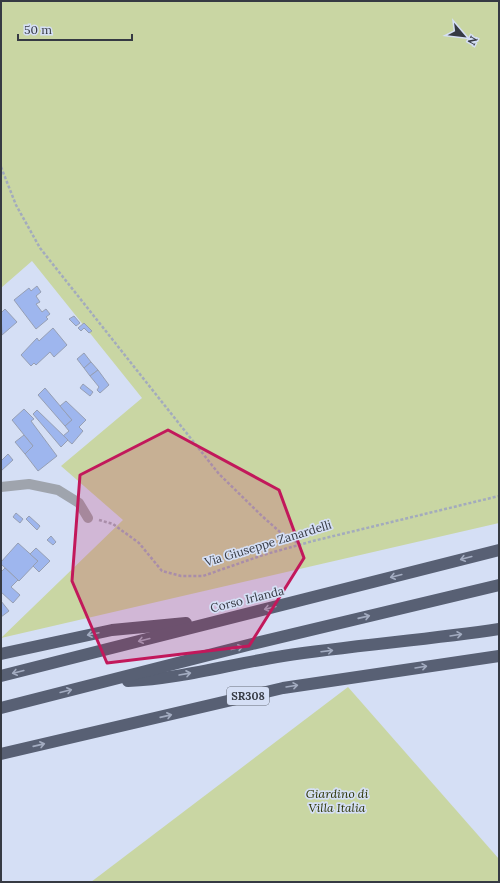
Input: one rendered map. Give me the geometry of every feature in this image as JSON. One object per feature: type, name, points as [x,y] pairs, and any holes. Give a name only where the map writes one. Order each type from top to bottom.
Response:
[{"type":"highway","name":"Corso Irlanda","points":[[1,676],[498,550]]},
{"type":"highway","points":[[1,708],[104,681],[499,584]]},
{"type":"highway","points":[[1,654],[112,630],[229,618]]},
{"type":"highway","points":[[104,681],[154,680],[284,656],[437,638],[499,629]]},
{"type":"highway","name":"SR308","points":[[1,754],[283,688],[499,656]]},
{"type":"street","points":[[1,487],[29,484],[58,490],[79,503],[88,518]]},
{"type":"path","points":[[1,167],[16,206],[40,248],[219,474],[280,532],[301,544]]},
{"type":"path","name":"Via Giuseppe Zanardelli","points":[[88,518],[113,524],[139,543],[162,571],[180,576],[204,576],[263,555],[301,544],[499,496]]},
{"type":"highlighted area","points":[[168,430],[279,490],[304,558],[249,646],[107,663],[72,581],[80,475]]},
{"type":"green space","points":[[1,1],[499,1],[499,523],[1,638],[123,520],[61,466],[142,398],[32,261],[1,288]]},
{"type":"green space","name":"Giardino di Villa Italia","points":[[348,687],[499,859],[499,882],[91,882]]},
{"type":"building","points":[[37,286],[41,292],[36,296],[40,302],[36,304],[42,312],[46,309],[50,314],[46,317],[48,319],[36,329],[14,300],[29,288],[31,291]]},
{"type":"building","points":[[5,309],[17,322],[2,335],[1,313]]},
{"type":"building","points":[[74,316],[80,323],[76,326],[69,319]]},
{"type":"building","points":[[84,323],[92,331],[89,333],[84,328],[81,331],[78,328]]},
{"type":"building","points":[[53,328],[67,345],[54,357],[50,352],[36,365],[34,363],[31,366],[21,355],[37,338],[39,341]]},
{"type":"building","points":[[84,353],[91,362],[84,368],[77,359]]},
{"type":"building","points":[[91,362],[98,370],[90,376],[84,368]]},
{"type":"building","points":[[98,370],[109,385],[100,393],[97,390],[99,387],[90,376]]},
{"type":"building","points":[[83,384],[93,392],[90,396],[80,388]]},
{"type":"building","points":[[45,388],[72,420],[65,426],[38,395]]},
{"type":"building","points":[[66,401],[86,420],[79,427],[83,431],[72,444],[63,436],[69,431],[65,426],[72,420],[60,406]]},
{"type":"building","points":[[24,409],[34,419],[31,421],[57,456],[38,471],[25,454],[33,446],[12,420]]},
{"type":"building","points":[[37,410],[68,440],[61,447],[33,414]]},
{"type":"building","points":[[24,435],[33,446],[25,454],[15,442]]},
{"type":"building","points":[[8,454],[13,460],[1,471],[1,461]]},
{"type":"building","points":[[16,513],[23,519],[20,523],[13,517]]},
{"type":"building","points":[[29,516],[40,526],[37,530],[26,519]]},
{"type":"building","points":[[51,536],[56,542],[53,545],[47,540]]},
{"type":"building","points":[[18,543],[38,561],[19,581],[1,564],[1,562]]},
{"type":"building","points":[[36,548],[50,561],[39,572],[33,566],[38,561],[30,554]]},
{"type":"building","points":[[5,568],[18,580],[11,587],[20,595],[13,603],[1,592],[1,572]]},
{"type":"building","points":[[1,601],[9,611],[1,617]]}]
